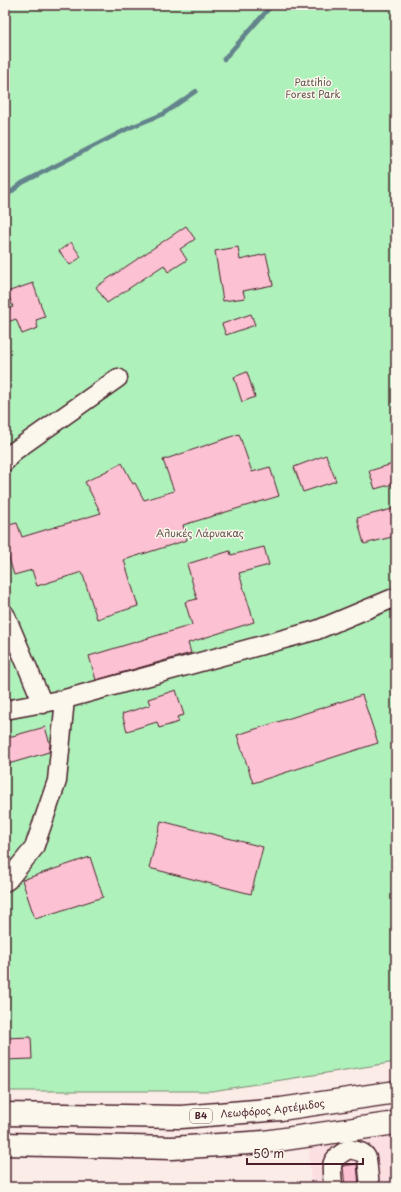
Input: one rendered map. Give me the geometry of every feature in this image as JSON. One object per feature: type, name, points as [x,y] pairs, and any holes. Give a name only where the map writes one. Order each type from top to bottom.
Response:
[{"type":"main road","name":"Λεωφόρος Αρτέμιδος","points":[[5,1114],[181,1117],[281,1109],[396,1092]]},
{"type":"main road","points":[[5,1144],[172,1148],[264,1142],[396,1123]]},
{"type":"street","points":[[5,462],[13,452],[118,378]]},
{"type":"street","points":[[5,710],[65,700],[317,630],[396,597]]},
{"type":"street","points":[[5,614],[43,704]]},
{"type":"street","points":[[5,882],[34,848],[57,781],[65,700]]},
{"type":"street","points":[[333,1187],[333,1161],[336,1156],[349,1149],[363,1152],[365,1154],[367,1158],[370,1187]]},
{"type":"shaded area","points":[[396,1136],[396,1187],[311,1187],[309,1148]]},
{"type":"green space","name":"Αλυκές Λάρνακας","points":[[5,5],[396,5],[396,1062],[212,1091],[5,1091]]},
{"type":"building","points":[[186,226],[195,239],[180,249],[187,260],[168,272],[164,265],[107,303],[96,287]]},
{"type":"building","points":[[71,242],[81,257],[70,265],[59,251]]},
{"type":"building","points":[[238,247],[240,260],[266,254],[273,285],[243,291],[245,298],[223,301],[215,251]]},
{"type":"building","points":[[33,283],[45,317],[36,320],[38,328],[22,334],[16,319],[5,323],[5,310],[13,307],[7,292]]},
{"type":"building","points":[[251,314],[255,325],[226,335],[222,324]]},
{"type":"building","points":[[247,372],[255,397],[242,402],[234,377]]},
{"type":"building","points":[[239,434],[252,472],[270,467],[279,496],[183,525],[187,540],[124,560],[138,606],[97,619],[82,572],[37,586],[32,570],[14,575],[5,545],[5,526],[17,523],[22,537],[101,513],[85,482],[122,463],[133,484],[135,483],[144,500],[174,491],[163,460]]},
{"type":"building","points":[[326,455],[336,481],[303,492],[294,467]]},
{"type":"building","points":[[396,463],[396,483],[375,489],[369,471]]},
{"type":"building","points":[[396,508],[396,536],[364,544],[357,518]]},
{"type":"building","points":[[264,547],[269,565],[239,573],[254,622],[188,643],[191,653],[96,680],[89,656],[192,625],[185,602],[197,599],[187,564],[230,551],[231,555]]},
{"type":"building","points":[[176,690],[184,715],[177,717],[179,722],[159,728],[157,722],[127,731],[122,714],[150,705],[148,699]]},
{"type":"building","points":[[362,695],[378,743],[253,783],[237,735]]},
{"type":"building","points":[[45,727],[50,744],[49,752],[5,765],[5,738]]},
{"type":"building","points":[[161,821],[263,847],[251,894],[149,868]]},
{"type":"building","points":[[90,857],[103,897],[35,919],[22,880]]},
{"type":"building","points":[[31,1037],[32,1059],[5,1060],[5,1038]]},
{"type":"building","points":[[357,1164],[359,1187],[345,1187],[343,1166]]},
{"type":"waterway","points":[[224,59],[272,5]]},
{"type":"waterway","points":[[5,197],[22,183],[129,128],[163,114],[196,91]]},
{"type":"park label","name":"Pattihio Forest Park","points":[[313,88]]}]
